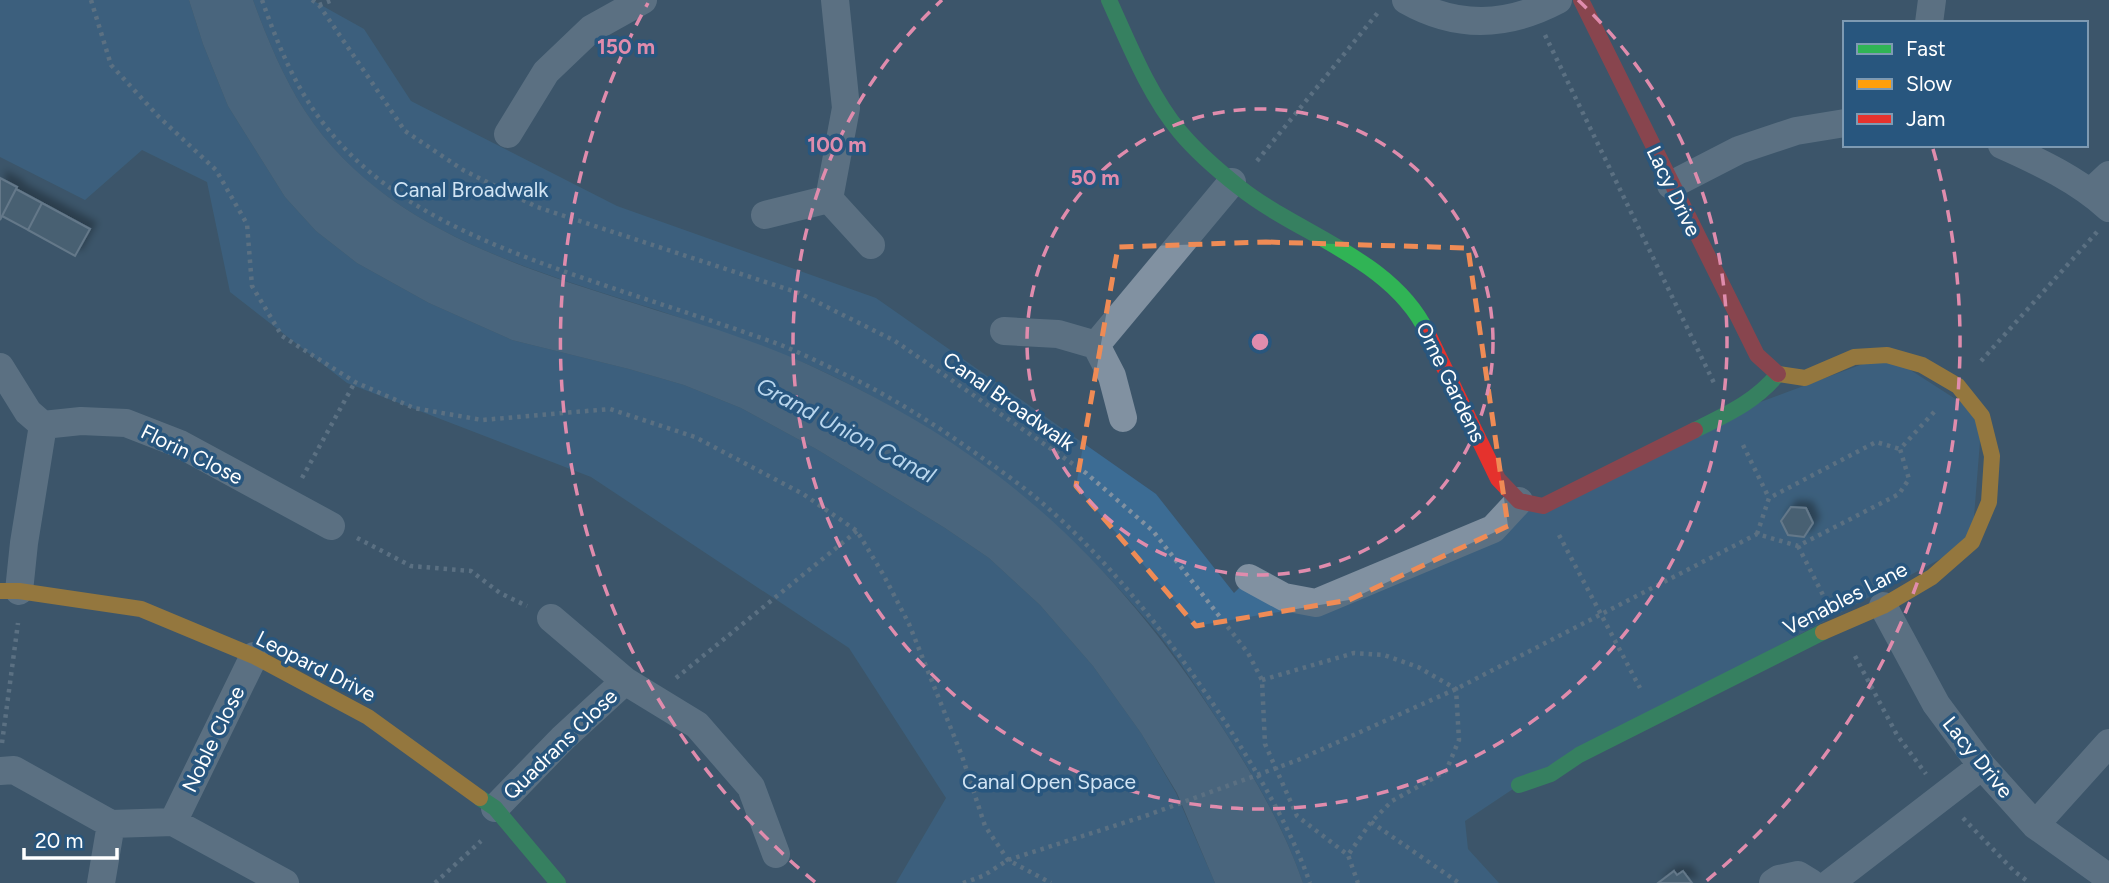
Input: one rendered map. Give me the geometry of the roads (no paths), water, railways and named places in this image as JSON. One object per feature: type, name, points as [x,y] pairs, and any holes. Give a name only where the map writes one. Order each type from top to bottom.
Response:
[{"type":"street","points":[[508,134],[546,72],[591,29],[643,0]]},
{"type":"street","points":[[829,199],[846,108],[835,0]]},
{"type":"street","name":"Orne Gardens","points":[[1109,0],[1144,76],[1180,132],[1235,184],[1275,214],[1366,264],[1417,311],[1498,479],[1531,504]]},
{"type":"street","points":[[1406,0],[1428,13],[1461,20],[1494,21],[1546,6]]},
{"type":"street","name":"Lacy Drive","points":[[1581,0],[1757,355],[1778,374]]},
{"type":"street","points":[[1929,21],[1932,0]]},
{"type":"street","points":[[1671,185],[1739,150],[1796,131],[1843,123]]},
{"type":"street","points":[[2007,147],[2038,160],[2102,201]]},
{"type":"street","points":[[1096,345],[1235,184]]},
{"type":"street","points":[[765,215],[829,199]]},
{"type":"street","points":[[829,199],[871,245]]},
{"type":"street","points":[[1004,331],[1058,334],[1096,345],[1112,376],[1123,418]]},
{"type":"street","name":"Venables Lane","points":[[1519,785],[1551,774],[1579,755],[1838,625],[1883,606],[1932,578],[1972,542],[1989,502],[1992,456],[1982,416],[1958,386],[1922,365],[1887,355],[1854,357],[1805,378],[1778,374]]},
{"type":"street","points":[[0,367],[28,412],[43,425],[14,591]]},
{"type":"street","points":[[1249,578],[1284,597],[1316,603],[1493,529],[1531,504],[1728,414],[1762,393],[1778,374]]},
{"type":"street","name":"Florin Close","points":[[43,425],[80,421],[126,423],[180,444],[331,526]]},
{"type":"street","name":"Leopard Drive","points":[[14,591],[141,609],[254,656],[368,716],[495,808],[558,883]]},
{"type":"street","name":"Lacy Drive","points":[[1883,606],[1936,704],[1982,766],[2035,825],[2109,878]]},
{"type":"street","name":"Quadrans Close","points":[[551,618],[625,681],[697,725],[751,787],[776,854]]},
{"type":"street","name":"Noble Close","points":[[173,822],[254,656]]},
{"type":"street","name":"Quadrans Close","points":[[495,808],[563,738],[625,681]]},
{"type":"street","points":[[2035,825],[2109,743]]},
{"type":"street","points":[[1830,883],[1982,766]]},
{"type":"street","points":[[0,771],[14,770],[111,824],[173,822],[285,883]]},
{"type":"street","points":[[101,883],[111,824]]},
{"type":"street","points":[[1773,883],[1798,875],[1811,883]]},
{"type":"water","name":"Grand Union Canal","points":[[189,0],[253,0],[276,57],[305,111],[350,165],[405,208],[468,243],[535,271],[745,339],[809,365],[913,419],[1009,484],[1044,513],[1109,578],[1168,649],[1195,686],[1255,781],[1277,821],[1303,883],[1215,883],[1177,793],[1141,733],[1093,666],[1040,605],[989,558],[945,528],[818,450],[741,408],[684,385],[512,340],[429,303],[357,263],[316,231],[285,197],[228,106]]},
{"type":"park label","name":"Canal Broadwalk","points":[[471,189]]},
{"type":"park label","name":"Canal Open Space","points":[[1049,781]]}]
